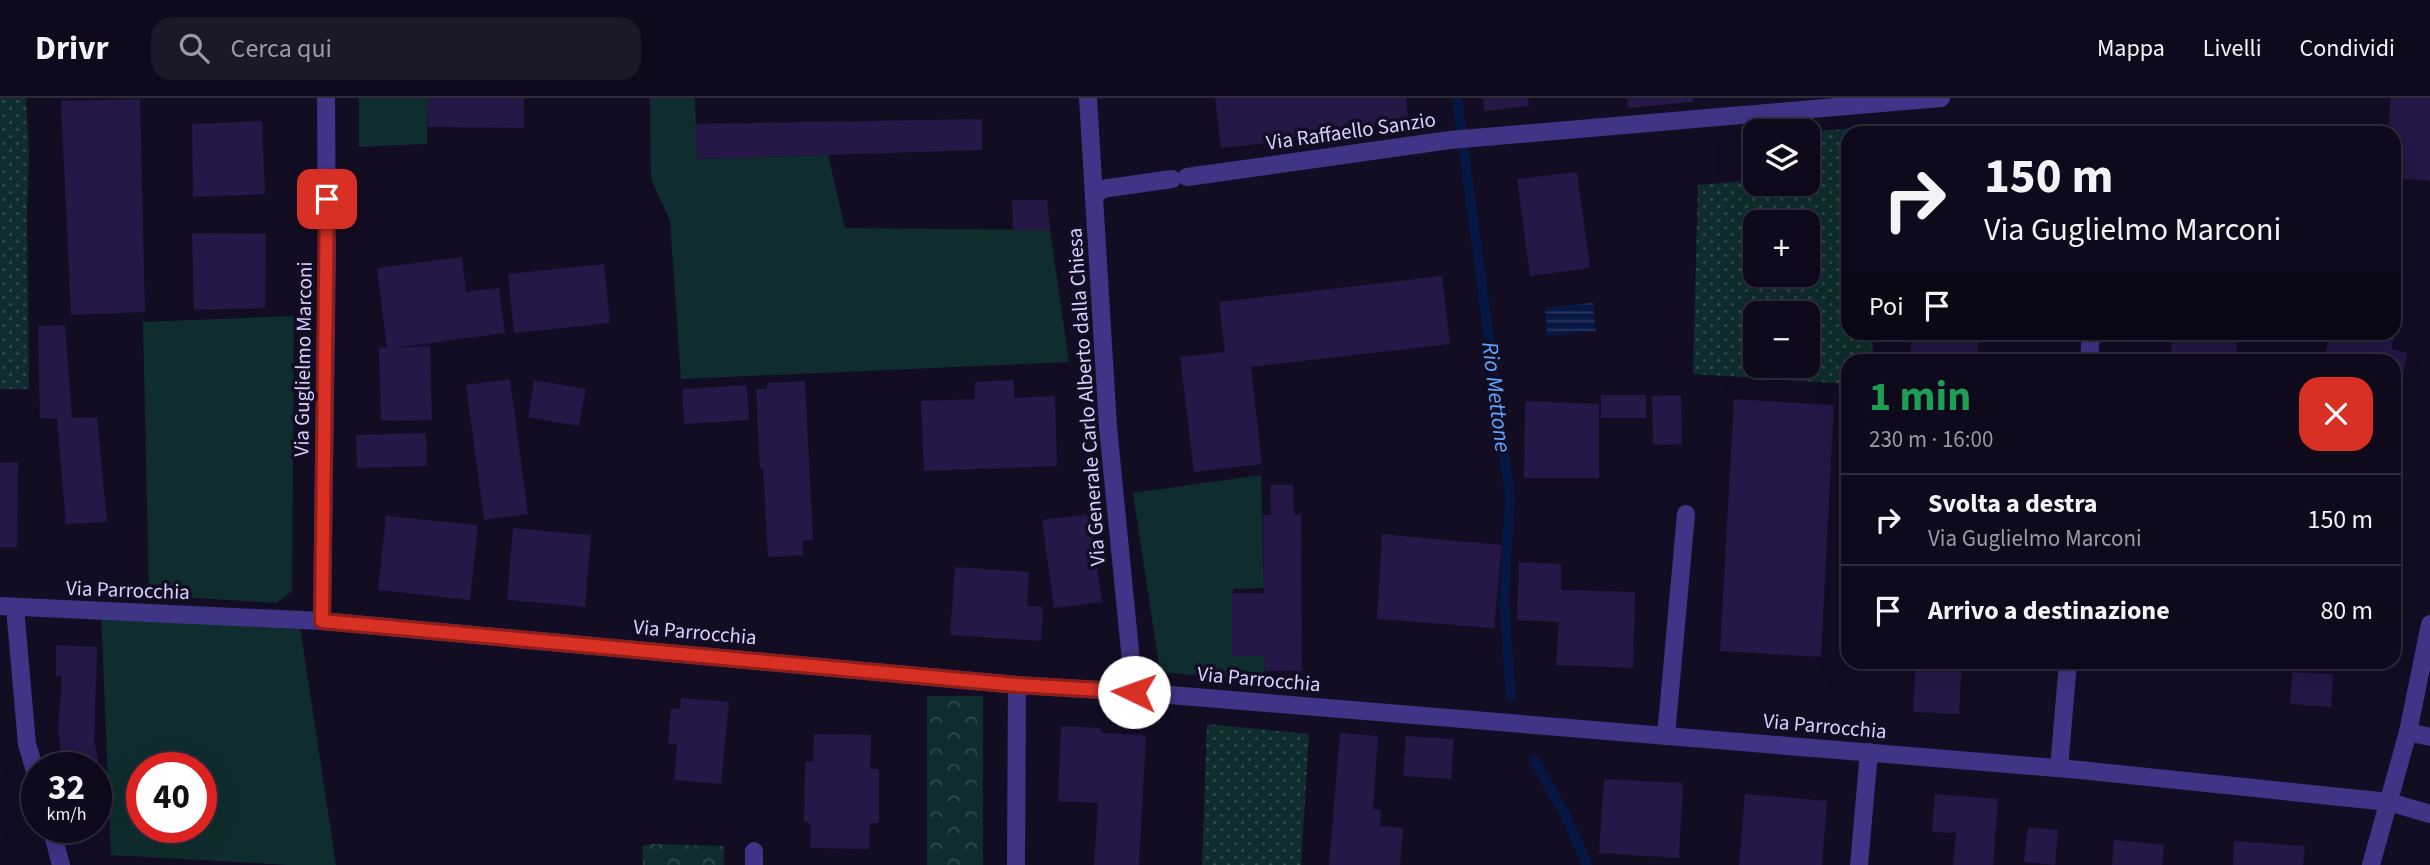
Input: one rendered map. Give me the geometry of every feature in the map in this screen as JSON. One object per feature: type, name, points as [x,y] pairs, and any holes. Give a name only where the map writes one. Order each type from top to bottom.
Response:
[{"type":"street","name":"Via Guglielmo Marconi","points":[[322,621],[327,249],[326,98]]},
{"type":"street","name":"Via Generale Carlo Alberto dalla Chiesa","points":[[1088,98],[1108,427],[1134,692]]},
{"type":"street","name":"Via Raffaello Sanzio","points":[[1094,197],[1101,189],[1450,140],[1941,98]]},
{"type":"street","points":[[1667,736],[1686,514]]},
{"type":"street","name":"Via Parrocchia","points":[[7,607],[322,621],[1017,685],[1134,692],[2059,768],[2389,802],[2430,814]]},
{"type":"street","points":[[7,607],[29,752]]},
{"type":"street","points":[[2371,865],[2408,732],[2430,624]]},
{"type":"street","points":[[2059,768],[2067,669]]},
{"type":"street","points":[[1016,865],[1017,685]]},
{"type":"street","points":[[2408,732],[2430,737]]},
{"type":"street","points":[[1859,865],[1868,752]]},
{"type":"street","points":[[55,843],[61,865]]},
{"type":"green space","points":[[0,98],[26,98],[29,153],[29,389],[0,389]]},
{"type":"green space","points":[[359,98],[428,98],[427,144],[359,147]]},
{"type":"green space","points":[[650,98],[695,98],[697,159],[828,155],[845,228],[1050,230],[1069,362],[681,379],[670,221],[651,178]]},
{"type":"green space","points":[[1841,129],[1841,340],[1873,340],[1872,354],[1841,354],[1841,384],[1755,378],[1820,378],[1820,301],[1743,301],[1743,377],[1693,374],[1698,185],[1743,181],[1743,196],[1820,196],[1820,131]]},
{"type":"green space","points":[[294,316],[292,591],[276,603],[149,595],[143,322]]},
{"type":"green space","points":[[1261,475],[1264,588],[1233,589],[1232,656],[1265,656],[1264,681],[1160,672],[1133,493]]},
{"type":"green space","points":[[101,611],[299,620],[336,865],[111,855],[112,752],[107,752]]},
{"type":"green space","points":[[927,696],[983,696],[983,865],[927,865]]},
{"type":"green space","points":[[1207,724],[1309,734],[1301,865],[1202,865]]},
{"type":"green space","points":[[642,846],[724,846],[724,865],[643,865]]},
{"type":"water","points":[[1593,303],[1596,331],[1547,336],[1545,308]]},
{"type":"building","points":[[428,98],[524,98],[524,128],[428,127]]},
{"type":"building","points":[[1215,98],[1406,98],[1408,121],[1314,132],[1315,138],[1221,148]]},
{"type":"building","points":[[1483,98],[1528,98],[1529,106],[1484,111]]},
{"type":"building","points":[[1627,98],[1693,98],[1693,102],[1628,108]]},
{"type":"building","points":[[2391,98],[2430,98],[2430,181],[2401,179],[2401,126],[2389,126]]},
{"type":"building","points":[[140,99],[145,312],[71,315],[61,101]]},
{"type":"building","points":[[982,119],[982,150],[697,159],[695,124]]},
{"type":"building","points":[[262,121],[265,194],[193,197],[192,124]]},
{"type":"building","points":[[1577,172],[1590,268],[1530,276],[1517,179]]},
{"type":"building","points":[[1012,200],[1047,200],[1050,230],[1013,230]]},
{"type":"building","points":[[192,233],[266,234],[265,308],[194,310]]},
{"type":"building","points":[[462,257],[466,292],[499,288],[505,333],[393,348],[430,346],[432,420],[381,421],[379,347],[387,348],[377,268]]},
{"type":"building","points":[[604,264],[610,323],[514,333],[508,274]]},
{"type":"building","points":[[1442,276],[1450,344],[1251,367],[1262,464],[1194,472],[1180,357],[1225,352],[1219,302]]},
{"type":"building","points":[[65,325],[72,418],[97,417],[107,522],[66,524],[57,419],[40,418],[38,326]]},
{"type":"building","points":[[1911,340],[1978,340],[1977,354],[1910,354]]},
{"type":"building","points":[[2172,340],[2237,340],[2236,354],[2171,354]]},
{"type":"building","points":[[2329,340],[2393,340],[2391,349],[2408,353],[2401,379],[2401,354],[2326,354]]},
{"type":"building","points":[[510,379],[528,514],[484,520],[466,385]]},
{"type":"building","points":[[534,380],[586,389],[579,426],[528,417]]},
{"type":"building","points":[[1014,380],[1014,398],[1055,396],[1057,466],[924,471],[921,401],[975,399],[975,382]]},
{"type":"building","points":[[805,381],[813,540],[802,541],[803,555],[768,557],[756,389],[767,389],[767,383]]},
{"type":"building","points":[[747,385],[749,420],[684,424],[682,389]]},
{"type":"building","points":[[1601,395],[1646,395],[1646,418],[1601,418]]},
{"type":"building","points":[[1681,395],[1682,444],[1653,445],[1652,396]]},
{"type":"building","points":[[1734,399],[1834,405],[1821,657],[1720,651]]},
{"type":"building","points":[[1525,401],[1599,404],[1599,478],[1524,478]]},
{"type":"building","points":[[426,433],[427,466],[357,468],[356,435]]},
{"type":"building","points":[[18,462],[17,547],[0,547],[0,463]]},
{"type":"building","points":[[1270,485],[1293,485],[1294,515],[1301,514],[1302,671],[1265,671],[1265,656],[1232,656],[1232,593],[1264,593],[1263,515],[1271,515]]},
{"type":"building","points":[[1090,514],[1102,602],[1054,608],[1042,520]]},
{"type":"building","points":[[386,516],[478,525],[470,600],[378,590]]},
{"type":"building","points":[[513,528],[591,535],[585,607],[507,600]]},
{"type":"building","points":[[1382,534],[1502,545],[1494,628],[1377,619]]},
{"type":"building","points":[[1519,562],[1561,564],[1561,590],[1635,592],[1633,668],[1556,665],[1559,622],[1517,620]]},
{"type":"building","points":[[955,567],[1029,572],[1027,606],[1043,607],[1041,641],[950,635]]},
{"type":"building","points":[[56,645],[97,647],[94,741],[96,752],[61,752],[58,730],[62,676],[56,676]]},
{"type":"building","points":[[1916,669],[1962,669],[1959,714],[1913,712]]},
{"type":"building","points":[[2292,672],[2333,674],[2331,707],[2290,704]]},
{"type":"building","points":[[681,698],[729,702],[721,784],[674,780],[677,744],[668,743],[671,708],[680,709]]},
{"type":"building","points":[[1061,726],[1101,728],[1101,733],[1146,735],[1139,865],[1094,865],[1098,803],[1058,801]]},
{"type":"building","points":[[1340,733],[1378,736],[1373,809],[1381,810],[1380,826],[1403,828],[1400,865],[1329,865]]},
{"type":"building","points":[[814,734],[871,735],[870,769],[879,769],[879,823],[870,823],[869,849],[810,848],[811,824],[804,821],[805,762],[813,762]]},
{"type":"building","points":[[1406,736],[1454,739],[1451,779],[1403,776]]},
{"type":"building","points":[[1604,779],[1683,783],[1679,858],[1599,853]]},
{"type":"building","points":[[1745,794],[1827,801],[1822,865],[1739,865]]},
{"type":"building","points":[[1935,794],[1998,799],[1993,865],[1953,865],[1956,833],[1932,832]]},
{"type":"building","points":[[2028,827],[2058,830],[2055,865],[2024,862]]},
{"type":"building","points":[[2114,840],[2164,845],[2162,865],[2112,865]]},
{"type":"building","points":[[2234,841],[2305,846],[2303,865],[2233,865]]},
{"type":"waterway","name":"Rio Mettone","points":[[1457,98],[1510,497],[1504,601],[1511,697]]},
{"type":"waterway","name":"Rio Mettone","points":[[1534,760],[1566,816],[1587,865]]},
{"type":"route","points":[[327,199],[322,621],[1017,685],[1134,692]]}]
